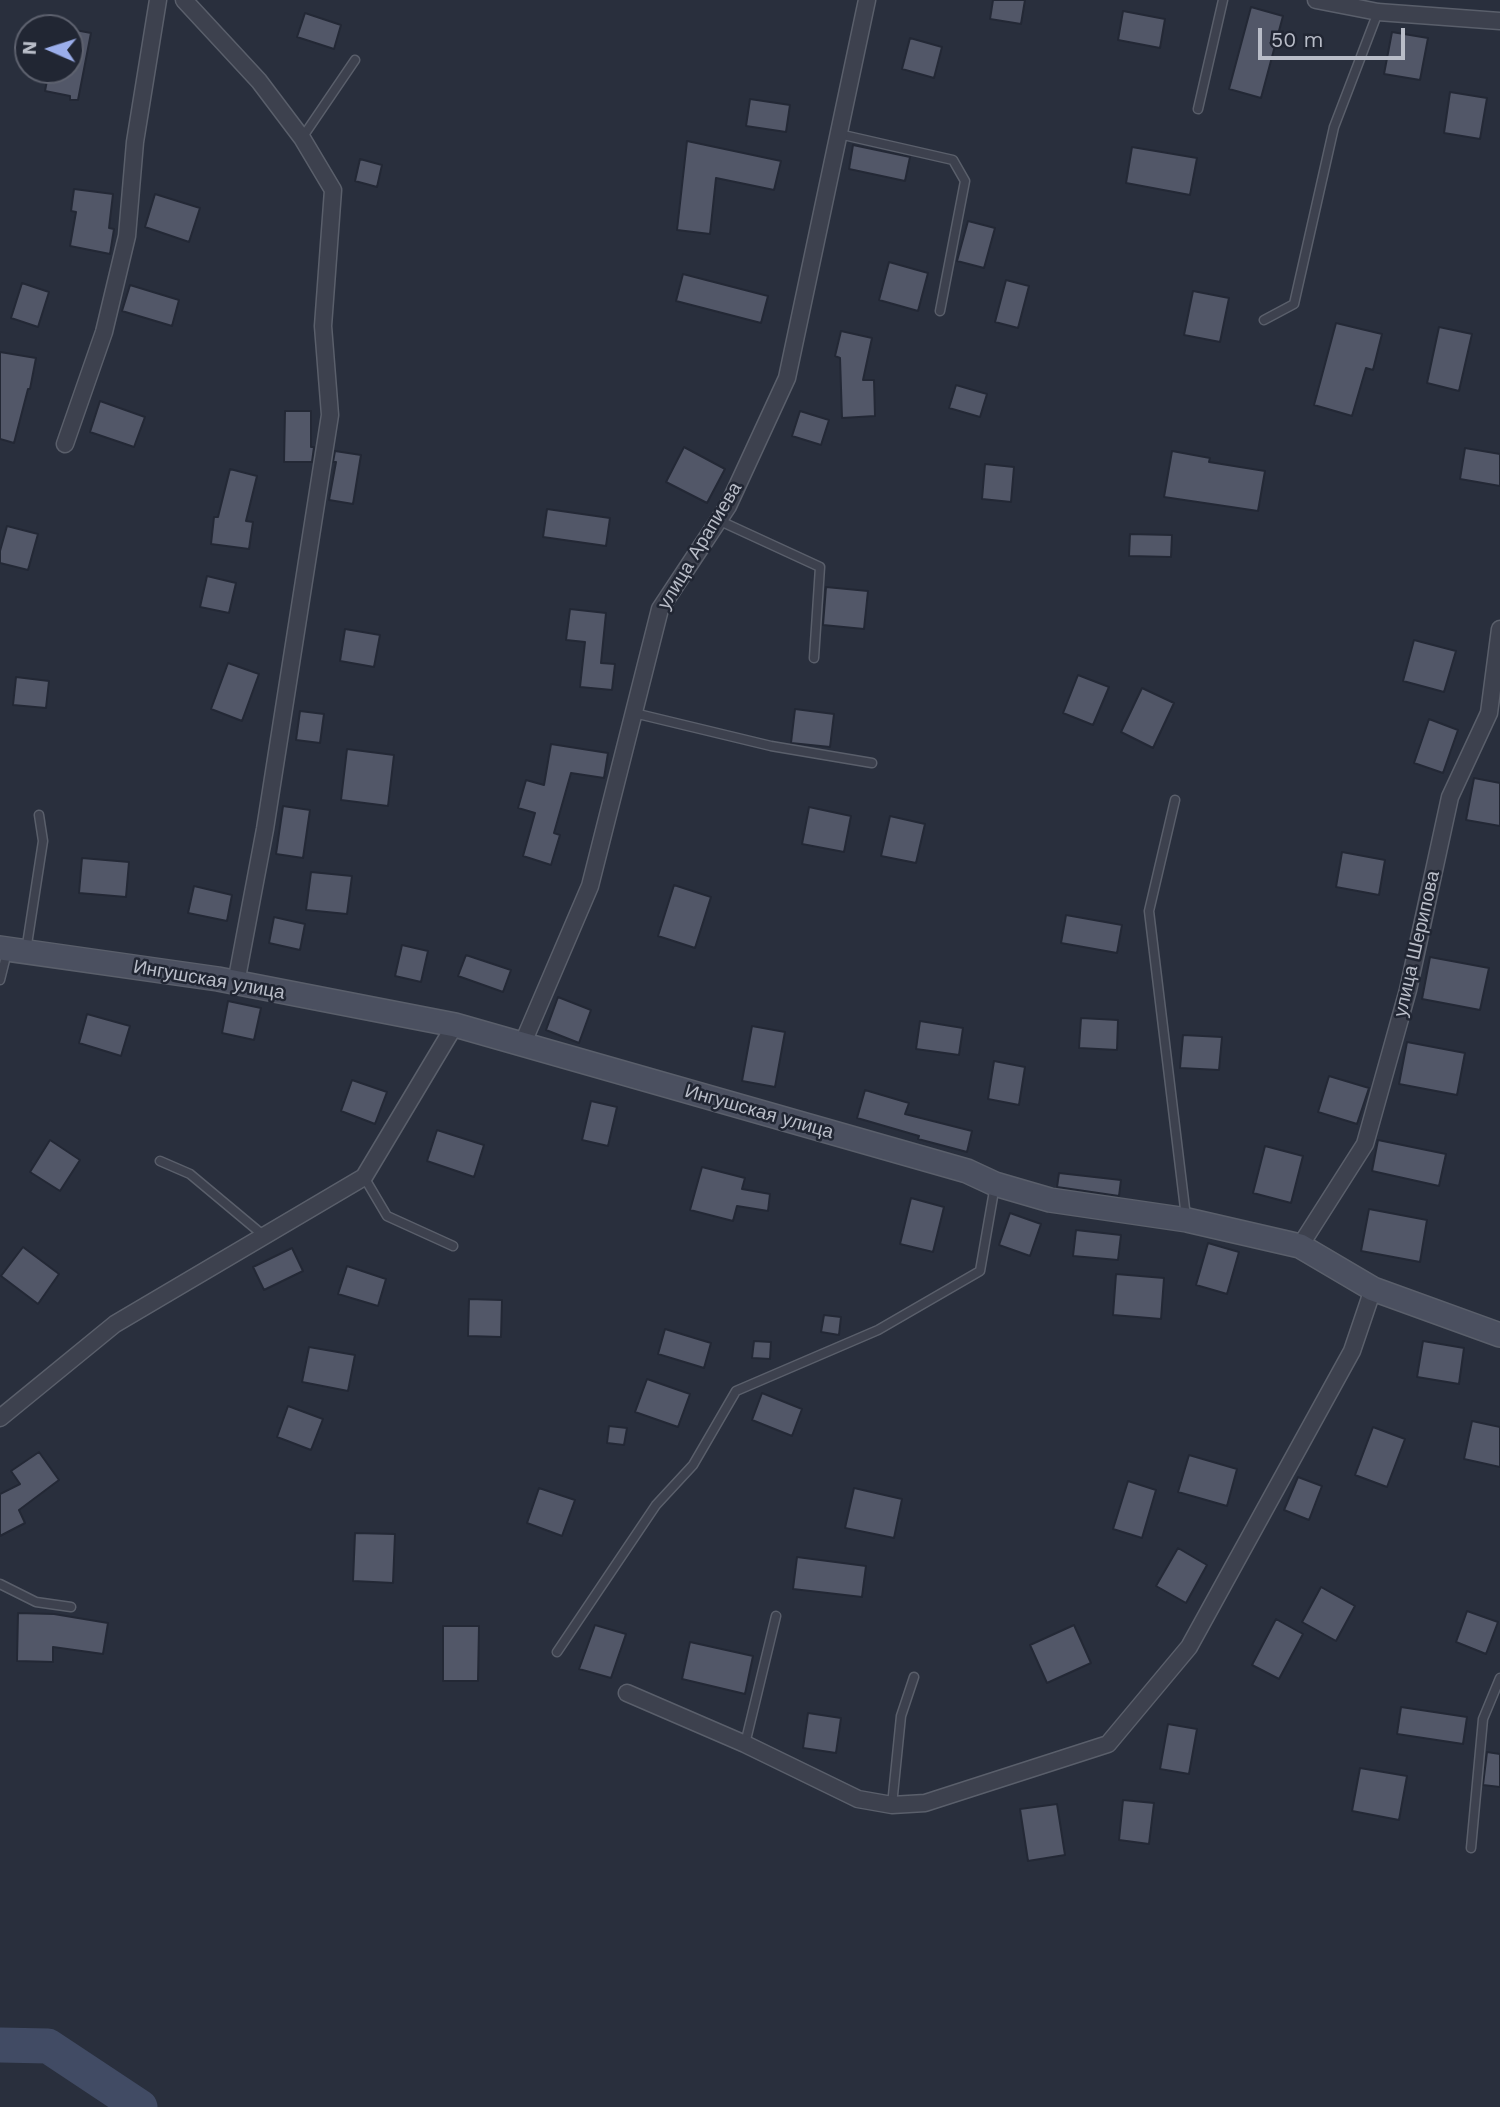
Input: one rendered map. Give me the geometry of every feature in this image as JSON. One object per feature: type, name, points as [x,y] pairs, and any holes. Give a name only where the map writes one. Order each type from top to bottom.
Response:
[{"type":"street","points":[[65,444],[104,332],[127,236],[135,142],[158,0]]},
{"type":"street","points":[[184,0],[259,81],[302,138],[333,190],[323,326],[330,415],[265,829],[236,983]]},
{"type":"street","name":"улица Арапиева","points":[[522,1045],[590,886],[660,609],[728,506],[787,378],[867,0]]},
{"type":"street","points":[[1316,0],[1378,12],[1500,21]]},
{"type":"street","name":"улица Шерипова","points":[[1300,1246],[1365,1144],[1408,990],[1450,797],[1495,718],[1500,629]]},
{"type":"street","name":"Ингушская улица","points":[[11,950],[236,983],[455,1026],[967,1171],[995,1184],[1050,1200],[1187,1220],[1300,1246],[1373,1289],[1500,1335]]},
{"type":"street","points":[[0,1419],[115,1324],[364,1177],[455,1026]]},
{"type":"street","points":[[627,1693],[745,1744],[858,1799],[892,1805],[925,1803],[1108,1744],[1189,1647],[1352,1351],[1373,1289]]},
{"type":"lane","points":[[1198,109],[1223,0]]},
{"type":"lane","points":[[1264,320],[1294,304],[1334,127],[1378,12]]},
{"type":"lane","points":[[302,138],[355,60]]},
{"type":"lane","points":[[839,134],[953,160],[965,181],[940,311]]},
{"type":"lane","points":[[718,520],[820,567],[814,658]]},
{"type":"lane","points":[[634,713],[771,746],[872,763]]},
{"type":"lane","points":[[1175,800],[1149,911],[1187,1220]]},
{"type":"lane","points":[[0,980],[43,841],[39,815]]},
{"type":"lane","points":[[160,1161],[190,1174],[263,1235]]},
{"type":"lane","points":[[364,1177],[387,1216],[453,1246]]},
{"type":"lane","points":[[557,1652],[656,1505],[693,1465],[736,1391],[878,1330],[979,1271],[995,1184]]},
{"type":"lane","points":[[0,1584],[36,1602],[71,1607]]},
{"type":"lane","points":[[745,1744],[776,1616]]},
{"type":"lane","points":[[892,1805],[901,1716],[914,1677]]},
{"type":"lane","points":[[1471,1848],[1483,1718],[1500,1678]]},
{"type":"building","points":[[993,0],[1025,0],[1021,24],[990,19]]},
{"type":"building","points":[[1251,7],[1283,16],[1261,98],[1229,89]]},
{"type":"building","points":[[1123,11],[1165,19],[1160,48],[1118,40]]},
{"type":"building","points":[[305,13],[341,25],[334,49],[297,37]]},
{"type":"building","points":[[84,32],[91,33],[84,69]]},
{"type":"building","points":[[1392,32],[1428,38],[1420,80],[1384,74]]},
{"type":"building","points":[[910,38],[942,47],[934,78],[902,69]]},
{"type":"building","points":[[46,84],[81,84],[78,100],[70,100],[70,96],[45,91]]},
{"type":"building","points":[[1450,92],[1487,98],[1480,139],[1444,133]]},
{"type":"building","points":[[750,99],[790,105],[786,132],[746,126]]},
{"type":"building","points":[[687,141],[781,161],[774,190],[716,178],[710,234],[677,230]]},
{"type":"building","points":[[853,145],[910,157],[905,181],[849,169]]},
{"type":"building","points":[[1132,147],[1197,158],[1190,195],[1126,183]]},
{"type":"building","points":[[360,159],[382,165],[377,187],[355,181]]},
{"type":"building","points":[[74,189],[113,194],[109,228],[114,229],[110,254],[70,246],[76,212],[71,211]]},
{"type":"building","points":[[155,194],[200,208],[189,242],[145,227]]},
{"type":"building","points":[[968,221],[995,228],[984,268],[957,261]]},
{"type":"building","points":[[889,262],[928,273],[918,311],[879,300]]},
{"type":"building","points":[[683,274],[768,296],[761,323],[676,301]]},
{"type":"building","points":[[1006,280],[1029,286],[1018,328],[995,322]]},
{"type":"building","points":[[22,283],[49,292],[38,327],[11,318]]},
{"type":"building","points":[[130,285],[179,300],[172,326],[122,311]]},
{"type":"building","points":[[1193,291],[1229,298],[1220,342],[1184,335]]},
{"type":"building","points":[[1336,323],[1382,334],[1373,370],[1366,368],[1352,416],[1314,405]]},
{"type":"building","points":[[1439,327],[1472,334],[1459,391],[1427,383]]},
{"type":"building","points":[[841,331],[872,338],[863,380],[874,380],[875,416],[842,418],[840,358],[835,356]]},
{"type":"building","points":[[0,352],[36,358],[14,443],[0,439]]},
{"type":"building","points":[[956,385],[987,394],[980,417],[949,408]]},
{"type":"building","points":[[100,401],[145,417],[134,447],[90,432]]},
{"type":"building","points":[[285,411],[311,411],[311,447],[314,447],[312,462],[284,462]]},
{"type":"building","points":[[800,411],[829,420],[821,445],[792,436]]},
{"type":"building","points":[[684,447],[725,469],[707,503],[666,482]]},
{"type":"building","points":[[1465,448],[1500,454],[1500,486],[1460,479]]},
{"type":"building","points":[[335,451],[361,455],[353,504],[329,500],[336,462],[333,462]]},
{"type":"building","points":[[1172,451],[1210,458],[1209,462],[1265,471],[1258,511],[1164,497]]},
{"type":"building","points":[[985,464],[1014,467],[1011,502],[982,499]]},
{"type":"building","points":[[230,469],[257,476],[246,521],[253,522],[249,549],[211,544],[214,517],[218,517]]},
{"type":"building","points":[[547,509],[610,518],[606,546],[543,537]]},
{"type":"building","points":[[7,526],[38,534],[28,570],[0,563],[0,551]]},
{"type":"building","points":[[1130,534],[1172,535],[1171,557],[1129,556]]},
{"type":"building","points":[[207,576],[236,583],[229,613],[200,607]]},
{"type":"building","points":[[826,587],[868,591],[864,629],[823,625]]},
{"type":"building","points":[[570,609],[606,613],[601,663],[615,664],[612,690],[580,687],[585,642],[566,640]]},
{"type":"building","points":[[345,629],[380,635],[374,667],[340,661]]},
{"type":"building","points":[[1414,640],[1456,651],[1444,692],[1403,681]]},
{"type":"building","points":[[228,663],[259,674],[242,721],[211,709]]},
{"type":"building","points":[[1078,675],[1109,687],[1093,725],[1063,713]]},
{"type":"building","points":[[16,677],[49,681],[46,708],[13,705]]},
{"type":"building","points":[[1142,688],[1174,703],[1153,748],[1121,732]]},
{"type":"building","points":[[795,709],[834,714],[830,747],[791,743]]},
{"type":"building","points":[[300,711],[324,714],[320,743],[296,740]]},
{"type":"building","points":[[1429,719],[1458,730],[1443,773],[1414,763]]},
{"type":"building","points":[[551,744],[608,753],[604,778],[571,773],[554,833],[560,835],[551,865],[523,856],[535,813],[518,808],[526,780],[544,785]]},
{"type":"building","points":[[347,749],[394,755],[388,806],[341,800]]},
{"type":"building","points":[[1474,778],[1500,783],[1500,826],[1466,820]]},
{"type":"building","points":[[283,806],[310,810],[303,858],[276,854]]},
{"type":"building","points":[[809,807],[851,816],[844,852],[802,844]]},
{"type":"building","points":[[890,816],[925,824],[916,863],[881,856]]},
{"type":"building","points":[[1342,852],[1385,860],[1379,895],[1336,887]]},
{"type":"building","points":[[82,858],[129,862],[126,897],[79,893]]},
{"type":"building","points":[[311,872],[352,876],[347,914],[306,910]]},
{"type":"building","points":[[674,885],[711,897],[695,948],[658,936]]},
{"type":"building","points":[[194,886],[232,895],[227,921],[188,913]]},
{"type":"building","points":[[1066,915],[1122,925],[1117,953],[1061,943]]},
{"type":"building","points":[[274,917],[305,924],[300,950],[269,943]]},
{"type":"building","points":[[402,945],[428,951],[421,982],[395,976]]},
{"type":"building","points":[[466,955],[511,970],[503,992],[458,976]]},
{"type":"building","points":[[1430,957],[1489,968],[1480,1010],[1422,999]]},
{"type":"building","points":[[558,997],[591,1010],[579,1043],[546,1030]]},
{"type":"building","points":[[228,1001],[261,1008],[254,1040],[222,1033]]},
{"type":"building","points":[[87,1014],[130,1026],[121,1056],[79,1043]]},
{"type":"building","points":[[1081,1018],[1118,1020],[1117,1050],[1079,1048]]},
{"type":"building","points":[[920,1021],[963,1028],[959,1055],[916,1049]]},
{"type":"building","points":[[752,1026],[785,1032],[775,1087],[742,1081]]},
{"type":"building","points":[[1183,1035],[1222,1037],[1219,1070],[1180,1068]]},
{"type":"building","points":[[1407,1042],[1465,1053],[1457,1095],[1399,1084]]},
{"type":"building","points":[[994,1061],[1025,1067],[1019,1105],[988,1099]]},
{"type":"building","points":[[1329,1076],[1369,1088],[1357,1124],[1318,1112]]},
{"type":"building","points":[[352,1080],[387,1092],[375,1124],[341,1111]]},
{"type":"building","points":[[865,1090],[909,1103],[905,1114],[972,1131],[967,1152],[857,1118]]},
{"type":"building","points":[[591,1101],[617,1107],[608,1146],[582,1140]]},
{"type":"building","points":[[437,1130],[484,1145],[474,1177],[427,1161]]},
{"type":"building","points":[[50,1140],[80,1160],[60,1191],[30,1172]]},
{"type":"building","points":[[1378,1140],[1446,1154],[1439,1186],[1372,1171]]},
{"type":"building","points":[[1265,1146],[1303,1156],[1291,1203],[1253,1193]]},
{"type":"building","points":[[702,1167],[745,1178],[742,1189],[770,1194],[768,1211],[737,1206],[733,1221],[690,1210]]},
{"type":"building","points":[[1059,1173],[1121,1180],[1119,1196],[1057,1187]]},
{"type":"building","points":[[911,1198],[944,1207],[933,1252],[900,1244]]},
{"type":"building","points":[[1369,1209],[1427,1220],[1420,1262],[1361,1251]]},
{"type":"building","points":[[1010,1213],[1041,1224],[1030,1256],[999,1245]]},
{"type":"building","points":[[1076,1230],[1121,1235],[1118,1260],[1073,1256]]},
{"type":"building","points":[[1208,1243],[1239,1252],[1227,1294],[1196,1285]]},
{"type":"building","points":[[23,1247],[59,1274],[38,1304],[1,1276]]},
{"type":"building","points":[[292,1248],[303,1271],[264,1290],[253,1267]]},
{"type":"building","points":[[347,1266],[386,1279],[378,1306],[338,1294]]},
{"type":"building","points":[[1116,1274],[1164,1278],[1161,1319],[1113,1315]]},
{"type":"building","points":[[469,1299],[502,1300],[501,1337],[468,1336]]},
{"type":"building","points":[[824,1315],[841,1317],[839,1335],[821,1332]]},
{"type":"building","points":[[665,1329],[711,1343],[704,1368],[658,1354]]},
{"type":"building","points":[[754,1341],[771,1342],[770,1359],[752,1358]]},
{"type":"building","points":[[1423,1341],[1464,1348],[1459,1384],[1417,1377]]},
{"type":"building","points":[[309,1347],[355,1355],[348,1391],[302,1382]]},
{"type":"building","points":[[647,1379],[690,1394],[678,1427],[635,1412]]},
{"type":"building","points":[[762,1393],[802,1409],[792,1436],[752,1420]]},
{"type":"building","points":[[288,1406],[323,1419],[311,1450],[277,1437]]},
{"type":"building","points":[[1472,1421],[1500,1427],[1500,1467],[1464,1459]]},
{"type":"building","points":[[609,1426],[627,1428],[624,1445],[607,1443]]},
{"type":"building","points":[[1373,1427],[1405,1439],[1387,1487],[1355,1475]]},
{"type":"building","points":[[39,1452],[59,1480],[19,1510],[25,1523],[0,1536],[0,1494],[20,1484],[11,1471]]},
{"type":"building","points":[[1189,1455],[1237,1469],[1227,1506],[1178,1492]]},
{"type":"building","points":[[1298,1477],[1322,1486],[1309,1520],[1284,1510]]},
{"type":"building","points":[[1128,1481],[1156,1490],[1142,1538],[1113,1529]]},
{"type":"building","points":[[539,1488],[575,1500],[562,1536],[527,1523]]},
{"type":"building","points":[[854,1488],[902,1499],[894,1538],[845,1528]]},
{"type":"building","points":[[355,1533],[395,1534],[393,1583],[353,1581]]},
{"type":"building","points":[[1178,1548],[1207,1565],[1186,1603],[1156,1586]]},
{"type":"building","points":[[797,1557],[866,1566],[862,1597],[793,1589]]},
{"type":"building","points":[[1321,1587],[1355,1606],[1336,1641],[1302,1622]]},
{"type":"building","points":[[1467,1611],[1498,1622],[1486,1654],[1456,1642]]},
{"type":"building","points":[[18,1613],[54,1614],[108,1623],[103,1654],[53,1647],[53,1662],[17,1661]]},
{"type":"building","points":[[1276,1619],[1303,1634],[1279,1679],[1252,1665]]},
{"type":"building","points":[[595,1625],[626,1634],[611,1678],[579,1669]]},
{"type":"building","points":[[1074,1625],[1091,1663],[1047,1683],[1030,1645]]},
{"type":"building","points":[[443,1626],[479,1626],[478,1681],[443,1681]]},
{"type":"building","points":[[690,1642],[753,1656],[745,1694],[682,1679]]},
{"type":"building","points":[[1401,1707],[1467,1717],[1463,1744],[1397,1734]]},
{"type":"building","points":[[808,1713],[841,1718],[836,1753],[803,1748]]},
{"type":"building","points":[[1168,1724],[1197,1729],[1189,1774],[1160,1769]]},
{"type":"building","points":[[1487,1752],[1500,1754],[1500,1787],[1483,1785]]},
{"type":"building","points":[[1360,1768],[1407,1776],[1399,1820],[1352,1811]]},
{"type":"building","points":[[1123,1800],[1154,1803],[1149,1844],[1119,1840]]},
{"type":"building","points":[[1057,1804],[1065,1855],[1028,1861],[1020,1809]]},
{"type":"waterway","points":[[0,2045],[48,2046],[140,2107]]}]
